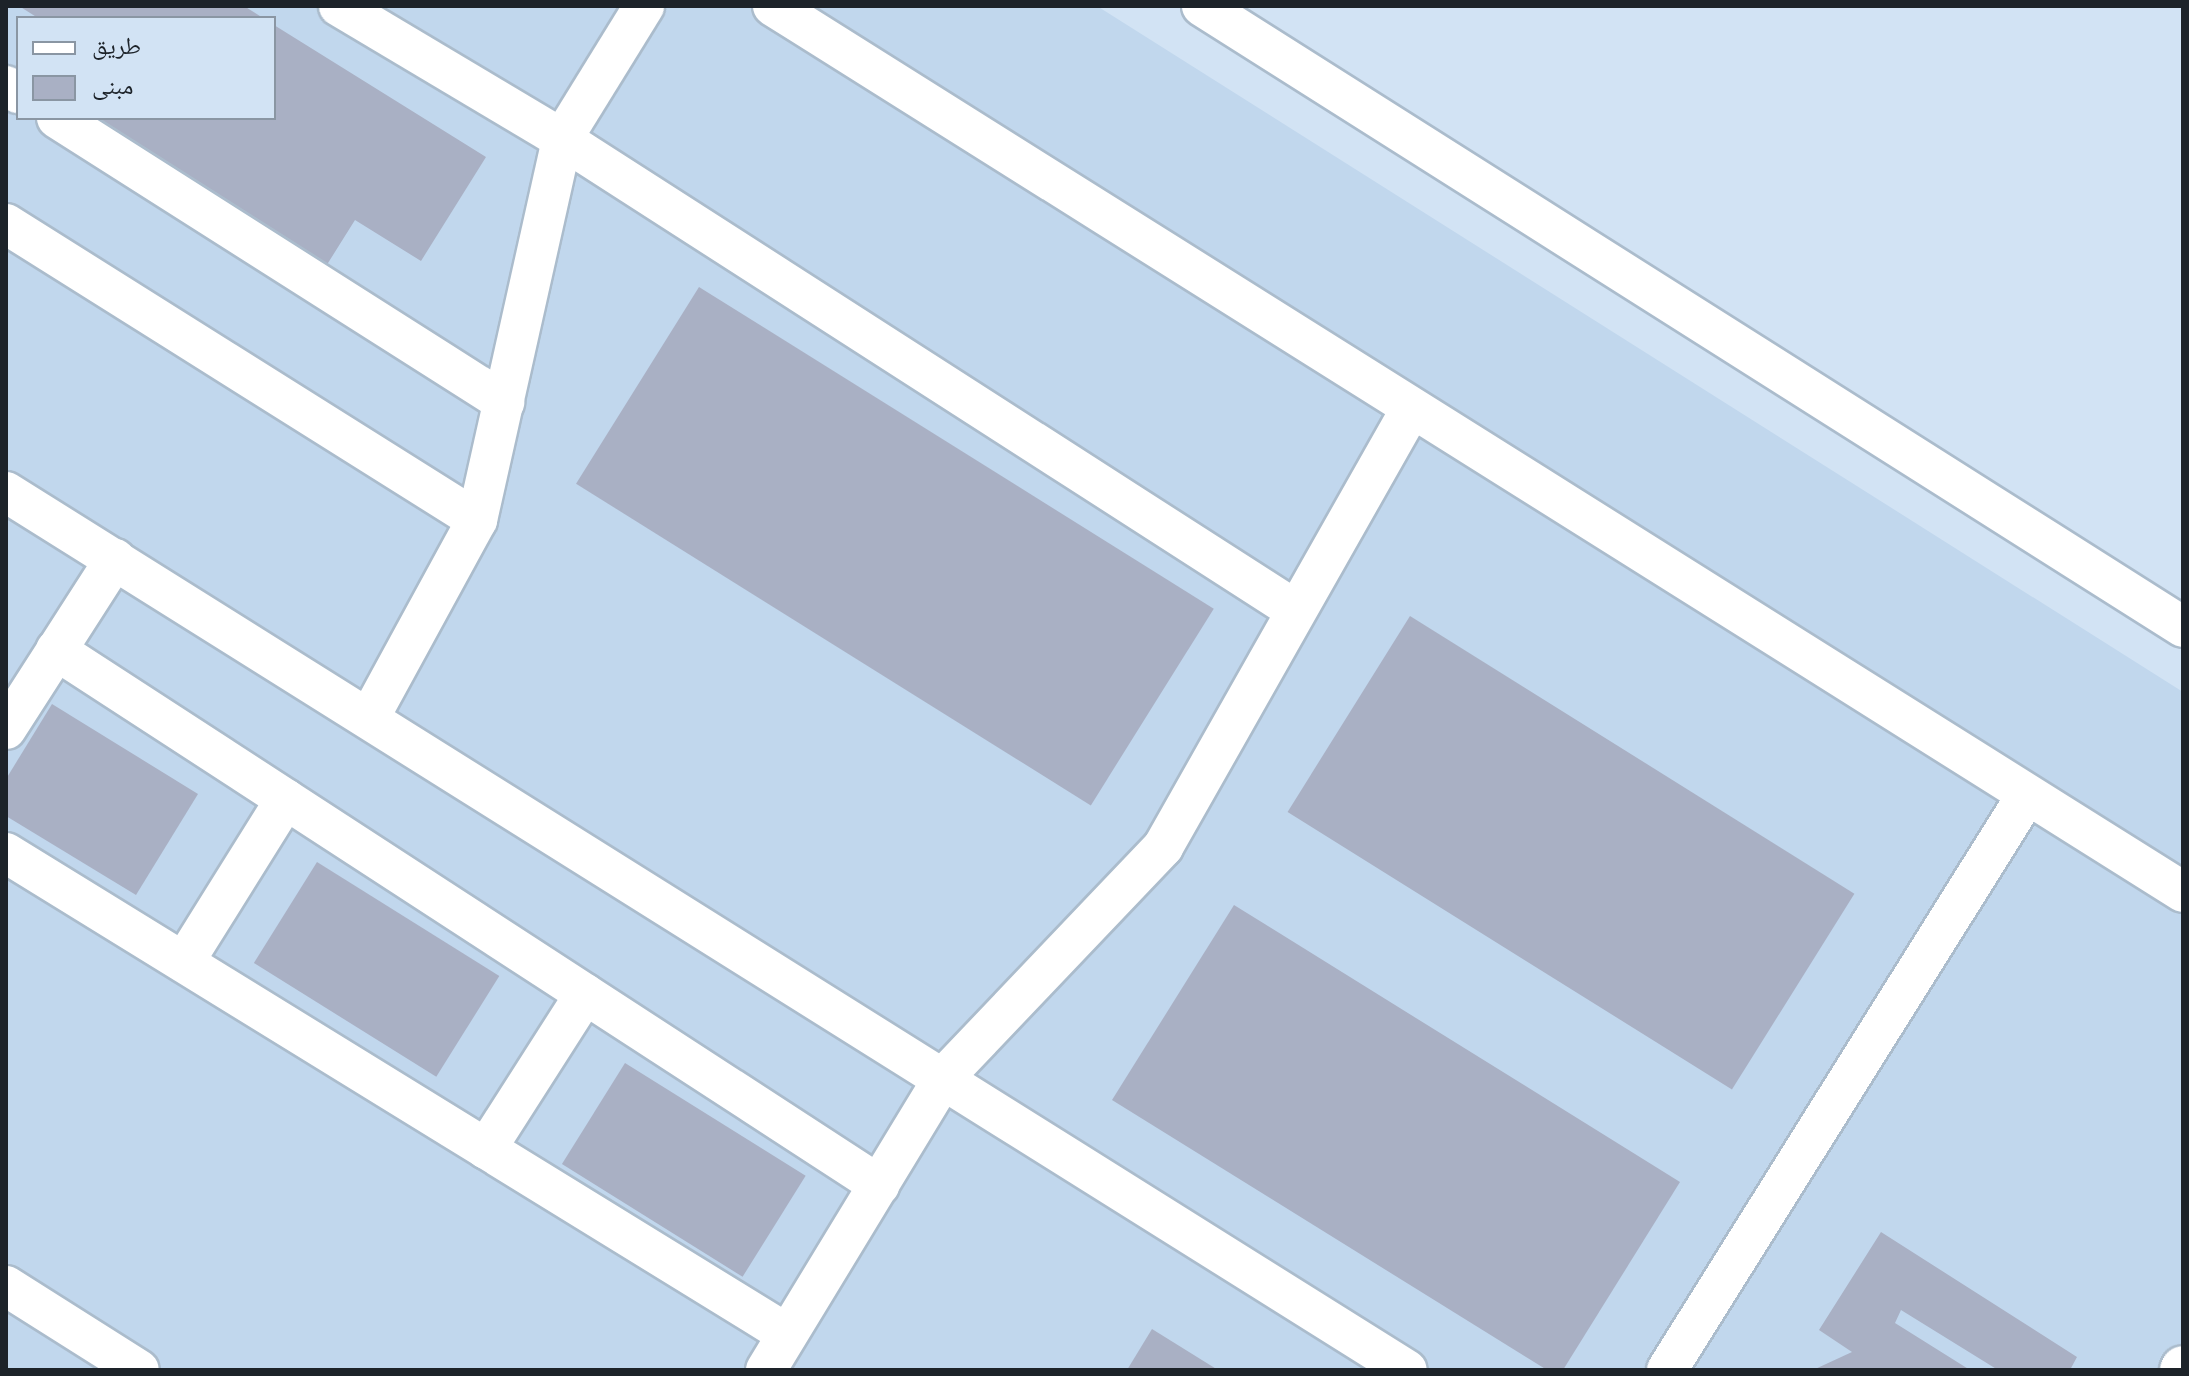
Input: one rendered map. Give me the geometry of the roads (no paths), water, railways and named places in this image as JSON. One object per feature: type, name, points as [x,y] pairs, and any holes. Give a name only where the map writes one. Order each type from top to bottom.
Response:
[{"type":"street","points":[[339,6],[562,139],[1295,610]]},
{"type":"street","points":[[369,718],[477,520],[562,139],[644,6]]},
{"type":"street","points":[[773,6],[2183,892]]},
{"type":"street","points":[[1202,6],[2183,627]]},
{"type":"street","points":[[60,120],[504,402]]},
{"type":"street","points":[[6,224],[477,520]]},
{"type":"street","points":[[766,1370],[944,1077],[1163,847],[1411,409]]},
{"type":"street","points":[[6,492],[944,1077],[1407,1370]]},
{"type":"street","points":[[6,729],[115,559]]},
{"type":"street","points":[[56,650],[879,1185]]},
{"type":"street","points":[[1667,1370],[2027,795]]},
{"type":"street","points":[[184,962],[286,799]]},
{"type":"street","points":[[6,853],[787,1334]]},
{"type":"street","points":[[486,1149],[585,994]]},
{"type":"street","points":[[6,1286],[124,1366]]}]
